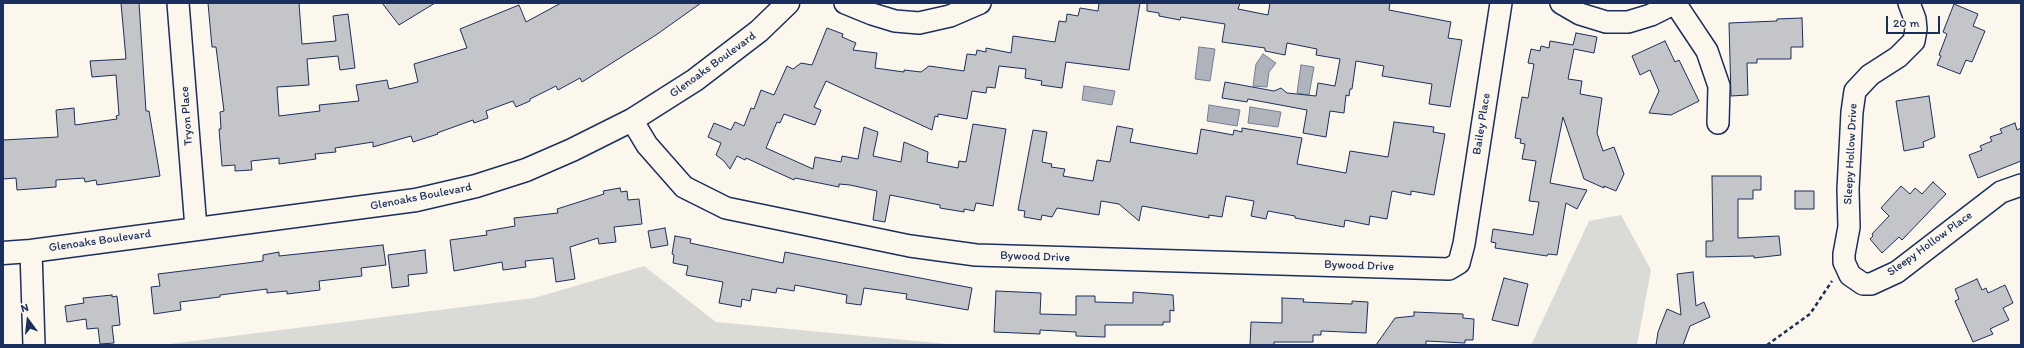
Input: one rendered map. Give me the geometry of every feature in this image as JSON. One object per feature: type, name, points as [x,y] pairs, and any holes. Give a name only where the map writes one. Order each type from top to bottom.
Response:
[{"type":"street","name":"Tryon Place","points":[[178,3],[196,228]]},
{"type":"street","name":"Glenoaks Boulevard","points":[[3,253],[31,251],[416,200],[476,186],[526,170],[572,150],[632,120],[701,76],[759,31],[788,3]]},
{"type":"street","points":[[845,3],[872,14],[895,21],[919,23],[950,16],[980,3]]},
{"type":"street","name":"Bailey Place","points":[[1464,244],[1500,3]]},
{"type":"street","points":[[1561,3],[1580,14],[1606,22],[1628,22],[1651,15],[1675,3],[1708,51],[1720,86],[1718,123]]},
{"type":"street","name":"Sleepy Hollow Drive","points":[[1844,262],[1845,245],[1849,228],[1848,189],[1852,112],[1855,91],[1870,75],[1898,58],[1914,41],[1916,29],[1915,19],[1909,3]]},
{"type":"street","name":"Bywood Drive","points":[[632,120],[647,145],[684,186],[726,208],[910,246],[976,255],[1440,270],[1449,269],[1458,263],[1464,244]]},
{"type":"street","name":"Sleepy Hollow Place","points":[[1844,262],[1850,275],[1863,284],[1877,281],[1897,272],[2001,192],[2021,185]]},
{"type":"street","points":[[31,251],[34,345]]},
{"type":"path","points":[[1766,345],[1810,314],[1844,262]]},
{"type":"shaded area","points":[[1199,47],[1215,49],[1210,81],[1195,79]]},
{"type":"shaded area","points":[[1263,54],[1276,63],[1269,72],[1267,87],[1253,86],[1256,64]]},
{"type":"shaded area","points":[[1301,65],[1314,67],[1309,95],[1297,93]]},
{"type":"shaded area","points":[[1084,86],[1115,91],[1112,105],[1082,100]]},
{"type":"shaded area","points":[[1209,105],[1240,110],[1237,126],[1207,121]]},
{"type":"shaded area","points":[[1250,107],[1281,112],[1278,127],[1248,123]]},
{"type":"shaded area","points":[[1621,215],[1651,270],[1637,345],[1527,345],[1532,343],[1589,221]]},
{"type":"shaded area","points":[[644,266],[716,322],[958,345],[162,345],[534,298]]},
{"type":"building","points":[[121,3],[139,3],[146,111],[149,111],[160,176],[97,185],[96,180],[85,182],[84,178],[56,180],[56,187],[17,190],[16,178],[3,179],[3,140],[58,137],[56,110],[74,108],[75,125],[117,119],[116,116],[119,115],[116,75],[92,77],[90,61],[126,59]]},
{"type":"building","points":[[208,3],[299,3],[302,44],[336,41],[333,16],[348,14],[355,68],[340,70],[338,56],[307,59],[309,85],[277,87],[279,116],[320,111],[319,105],[359,101],[356,85],[387,80],[389,89],[418,82],[414,64],[467,48],[460,29],[519,5],[526,22],[561,3],[701,3],[656,35],[582,82],[580,78],[558,90],[556,86],[516,107],[513,101],[486,111],[488,118],[474,123],[473,120],[413,142],[411,136],[373,147],[373,142],[335,148],[336,152],[315,154],[316,159],[279,164],[279,158],[251,161],[252,170],[235,171],[235,165],[222,166],[219,129],[221,129],[220,112],[224,111],[216,47],[212,47]]},
{"type":"building","points":[[382,3],[435,3],[399,25]]},
{"type":"building","points":[[1099,3],[1140,3],[1129,70],[1066,62],[1062,88],[1041,85],[1042,81],[1025,78],[1026,69],[999,66],[995,88],[987,87],[986,93],[972,91],[967,119],[938,114],[938,117],[935,116],[932,130],[826,81],[814,107],[821,110],[815,125],[784,114],[780,123],[777,122],[766,148],[813,169],[815,157],[841,162],[842,156],[858,159],[864,127],[878,132],[873,156],[901,162],[904,142],[928,152],[927,162],[958,168],[959,161],[966,162],[973,124],[1006,129],[993,206],[976,203],[974,211],[964,209],[964,212],[940,208],[940,205],[890,195],[885,222],[873,220],[877,191],[850,185],[839,184],[839,187],[795,178],[794,180],[746,158],[745,160],[737,156],[730,169],[724,161],[716,155],[721,143],[708,137],[714,123],[731,130],[735,122],[744,126],[751,108],[754,109],[761,90],[774,95],[787,66],[793,69],[801,63],[812,65],[827,28],[843,34],[842,37],[856,43],[853,50],[877,53],[875,68],[904,72],[904,70],[921,72],[929,66],[964,71],[967,54],[976,55],[977,50],[986,52],[986,48],[1011,53],[1013,36],[1055,42],[1059,21],[1066,22],[1067,14],[1078,16],[1080,8],[1098,11]]},
{"type":"building","points":[[1147,3],[1240,3],[1238,9],[1268,15],[1270,3],[1390,3],[1389,10],[1451,22],[1448,38],[1462,40],[1450,107],[1429,104],[1432,84],[1382,76],[1384,66],[1356,61],[1352,89],[1350,89],[1349,96],[1346,95],[1344,113],[1330,111],[1326,137],[1303,133],[1307,110],[1248,99],[1247,102],[1222,98],[1225,82],[1274,91],[1281,88],[1287,93],[1316,96],[1318,83],[1335,86],[1340,59],[1316,55],[1317,49],[1287,43],[1285,55],[1265,51],[1265,48],[1222,42],[1225,24],[1181,17],[1180,20],[1159,16],[1159,13],[1147,11]]},
{"type":"building","points":[[1954,4],[1978,14],[1973,26],[1985,31],[1972,62],[1966,60],[1960,74],[1937,65],[1947,34],[1943,32]]},
{"type":"building","points":[[1802,18],[1803,47],[1791,47],[1791,59],[1757,59],[1757,63],[1747,63],[1748,95],[1731,96],[1729,23],[1777,21],[1777,19]]},
{"type":"building","points":[[1576,33],[1597,37],[1594,53],[1574,49],[1568,79],[1582,81],[1580,94],[1602,98],[1597,133],[1603,151],[1614,147],[1624,174],[1616,191],[1604,186],[1604,188],[1584,179],[1563,117],[1550,183],[1587,190],[1577,209],[1566,203],[1557,255],[1548,254],[1547,256],[1495,248],[1496,243],[1491,242],[1493,229],[1533,235],[1539,202],[1529,201],[1536,161],[1522,159],[1525,144],[1520,143],[1521,139],[1515,138],[1522,97],[1528,98],[1534,64],[1528,63],[1531,49],[1540,51],[1541,46],[1549,48],[1550,41],[1573,45]]},
{"type":"building","points":[[1665,41],[1675,62],[1679,60],[1699,101],[1671,115],[1649,113],[1659,91],[1650,70],[1640,75],[1632,56]]},
{"type":"building","points":[[1929,96],[1935,137],[1923,142],[1924,147],[1904,151],[1896,101]]},
{"type":"building","points":[[1394,122],[1434,127],[1433,132],[1445,134],[1434,195],[1411,191],[1411,195],[1392,191],[1387,219],[1370,216],[1369,225],[1345,220],[1344,227],[1295,218],[1295,216],[1268,211],[1266,219],[1251,216],[1254,201],[1226,196],[1222,217],[1209,215],[1209,218],[1142,206],[1139,221],[1119,204],[1101,201],[1099,215],[1057,208],[1052,217],[1042,215],[1041,220],[1024,217],[1025,211],[1018,210],[1033,130],[1047,132],[1042,162],[1052,164],[1051,167],[1065,169],[1063,176],[1093,181],[1097,160],[1110,162],[1117,126],[1133,129],[1130,142],[1197,154],[1201,129],[1233,135],[1234,130],[1242,132],[1242,128],[1302,138],[1297,164],[1346,173],[1350,151],[1388,157]]},
{"type":"building","points":[[2015,123],[2017,130],[2021,128],[2021,161],[1978,178],[1969,155],[1982,150],[1980,146],[1992,141],[1990,137],[2002,133],[2000,129]]},
{"type":"building","points":[[1712,176],[1761,176],[1761,190],[1753,190],[1753,199],[1738,199],[1738,238],[1779,236],[1781,255],[1754,258],[1754,256],[1706,257],[1706,241],[1713,241]]},
{"type":"building","points":[[1933,182],[1946,194],[1902,240],[1899,237],[1882,253],[1870,239],[1873,236],[1872,234],[1889,216],[1881,208],[1901,186],[1910,194],[1915,188],[1922,194]]},
{"type":"building","points":[[620,188],[621,192],[627,191],[628,200],[639,199],[642,224],[614,227],[616,242],[599,244],[598,238],[570,247],[575,279],[556,282],[553,258],[525,261],[526,267],[503,270],[502,262],[454,271],[450,240],[487,235],[486,231],[515,226],[514,218],[558,213],[557,209],[604,194],[603,191]]},
{"type":"building","points":[[1795,191],[1814,191],[1814,209],[1795,209]]},
{"type":"building","points":[[665,228],[668,245],[651,248],[648,231]]},
{"type":"building","points":[[675,236],[691,239],[690,243],[783,263],[785,252],[972,288],[968,310],[906,299],[907,294],[864,288],[861,305],[846,303],[847,295],[795,285],[794,291],[777,288],[776,293],[752,289],[750,301],[742,299],[741,307],[719,303],[723,282],[686,275],[688,266],[673,263],[674,255],[672,254]]},
{"type":"building","points":[[383,245],[386,265],[361,268],[362,276],[319,281],[320,290],[287,294],[287,291],[267,293],[267,289],[220,295],[220,297],[180,302],[181,310],[154,314],[151,287],[160,286],[158,274],[263,261],[263,255],[279,252],[279,256]]},
{"type":"building","points":[[425,250],[427,273],[408,275],[409,286],[392,288],[388,255]]},
{"type":"building","points":[[1693,272],[1696,306],[1704,302],[1710,317],[1690,326],[1683,345],[1656,345],[1658,332],[1667,309],[1681,315],[1677,274]]},
{"type":"building","points":[[1504,278],[1528,284],[1518,326],[1492,320]]},
{"type":"building","points":[[1977,279],[1982,290],[1986,288],[1988,293],[2005,285],[2013,303],[2003,308],[2009,320],[1990,329],[1993,334],[1973,342],[1955,301],[1959,299],[1955,289]]},
{"type":"building","points":[[996,291],[1041,293],[1040,314],[1076,315],[1076,296],[1095,296],[1095,302],[1133,303],[1133,292],[1173,295],[1174,311],[1170,310],[1170,322],[1163,322],[1163,325],[1105,325],[1105,337],[1076,336],[1076,332],[1040,330],[1040,334],[994,332]]},
{"type":"building","points":[[112,295],[112,297],[117,296],[120,325],[112,326],[114,343],[100,344],[98,328],[87,329],[86,319],[67,322],[65,306],[84,303],[83,298]]},
{"type":"building","points":[[1282,298],[1304,299],[1303,302],[1352,304],[1352,301],[1368,302],[1366,333],[1321,331],[1321,335],[1313,335],[1313,342],[1274,342],[1274,345],[1250,345],[1251,322],[1282,323]]},
{"type":"building","points":[[1414,312],[1463,314],[1463,318],[1474,319],[1473,340],[1465,340],[1465,343],[1426,341],[1426,345],[1376,345],[1395,318],[1414,316]]}]
